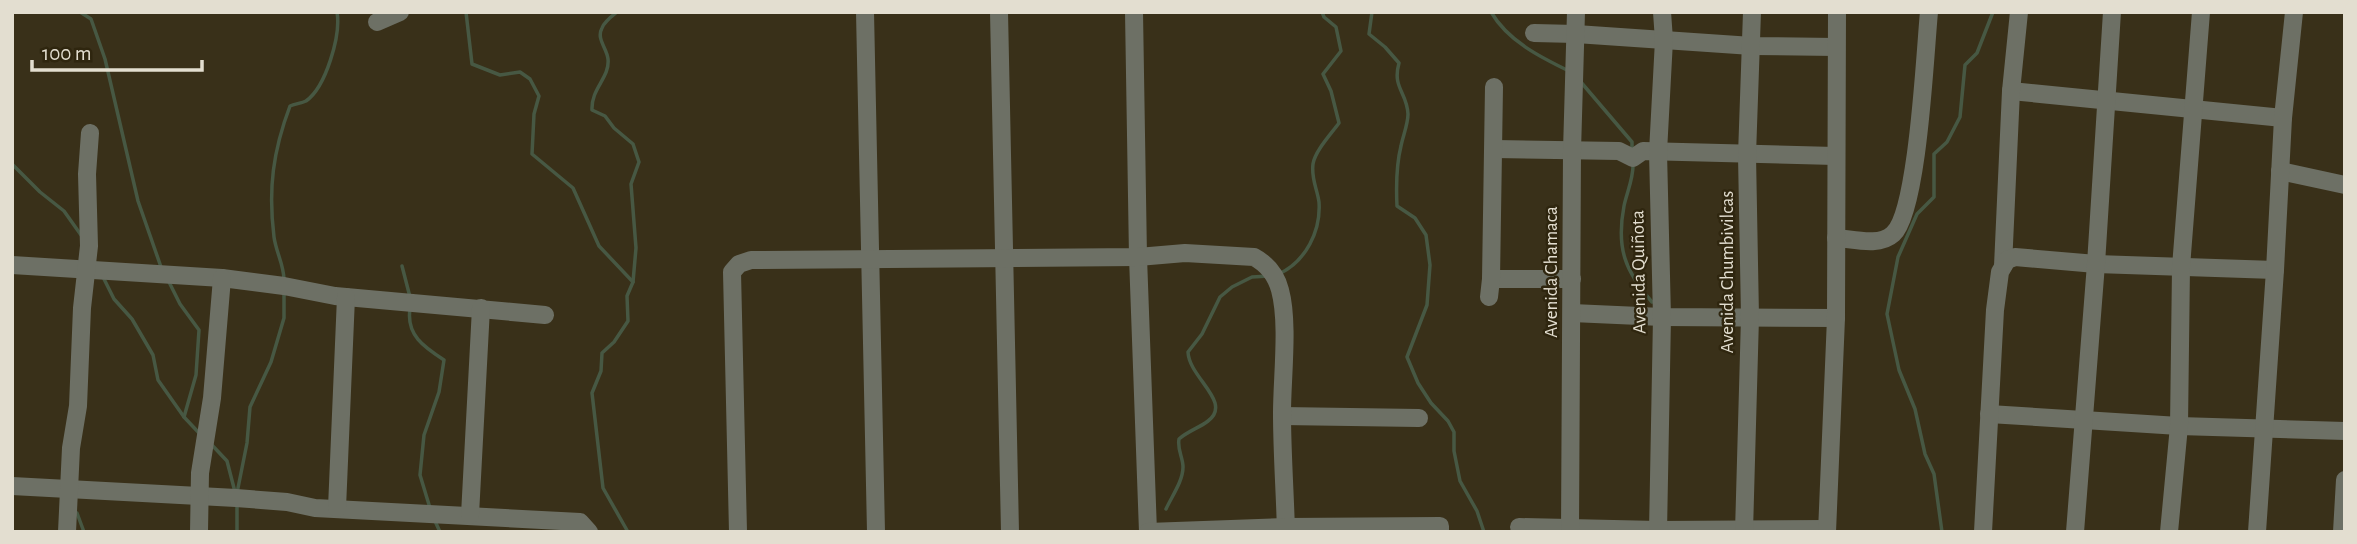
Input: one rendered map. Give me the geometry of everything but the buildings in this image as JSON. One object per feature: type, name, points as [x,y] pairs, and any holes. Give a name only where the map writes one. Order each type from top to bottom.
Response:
[{"type":"street","points":[[377,22],[400,12]]},
{"type":"street","points":[[865,12],[876,532]]},
{"type":"street","points":[[999,12],[1010,532]]},
{"type":"street","points":[[1134,12],[1138,257],[1148,532],[1440,526],[1440,532]]},
{"type":"street","name":"Avenida Chamaca","points":[[1570,531],[1576,12]]},
{"type":"street","name":"Avenida Quiñota","points":[[1658,531],[1662,317],[1658,152],[1664,40],[1662,12]]},
{"type":"street","name":"Avenida Chumbivilcas","points":[[1744,530],[1750,317],[1747,155],[1752,12]]},
{"type":"street","points":[[1519,527],[1570,531],[1827,531],[1836,318],[1837,12]]},
{"type":"street","points":[[1836,238],[1877,242],[1893,234],[1902,220],[1913,181],[1929,12]]},
{"type":"street","points":[[1983,532],[1995,310],[2003,266],[2011,91],[2020,12]]},
{"type":"street","points":[[2075,532],[2112,12]]},
{"type":"street","points":[[2169,532],[2179,426],[2181,267],[2201,12]]},
{"type":"street","points":[[2257,532],[2283,118],[2294,12]]},
{"type":"street","points":[[1534,33],[1752,46],[1836,47]]},
{"type":"street","points":[[1494,86],[1490,288],[1572,279]]},
{"type":"street","points":[[2011,91],[2283,118]]},
{"type":"street","points":[[67,532],[71,448],[78,406],[85,270],[89,246],[87,174],[90,133]]},
{"type":"street","points":[[1494,149],[1619,151],[1633,158],[1643,152],[1835,156]]},
{"type":"street","points":[[2280,171],[2345,185]]},
{"type":"street","points":[[738,532],[732,272],[739,264],[751,260],[1138,257],[1185,253],[1254,257],[1263,261],[1275,276],[1283,306],[1282,416],[1286,529]]},
{"type":"street","points":[[2003,266],[2007,260],[2015,257],[2096,264],[2275,270]]},
{"type":"street","points":[[12,265],[222,278],[346,297],[545,315]]},
{"type":"street","points":[[200,532],[200,473],[212,398],[222,278]]},
{"type":"street","points":[[337,508],[346,297]]},
{"type":"street","points":[[470,515],[481,308]]},
{"type":"street","points":[[1572,313],[1662,317],[1836,318]]},
{"type":"street","points":[[1989,414],[2179,426],[2345,431]]},
{"type":"street","points":[[1282,416],[1419,418]]},
{"type":"street","points":[[2342,532],[2345,480]]},
{"type":"street","points":[[12,486],[287,502],[315,508],[580,522],[589,532]]},
{"type":"waterway","points":[[80,12],[91,19],[105,59],[138,201],[161,267]]},
{"type":"waterway","points":[[284,280],[272,219],[273,170],[279,139],[290,106],[306,101],[326,73],[337,34],[337,12]]},
{"type":"waterway","points":[[466,12],[472,64],[500,75],[520,72],[530,79],[539,96],[534,114],[532,154],[573,188],[599,246],[633,282]]},
{"type":"waterway","points":[[617,12],[604,24],[600,32],[608,66],[594,95],[592,110],[605,116],[614,128],[633,144],[639,162],[631,184],[636,248],[633,282],[627,296],[628,321],[614,342],[602,353],[601,371],[592,393],[603,488],[628,532]]},
{"type":"waterway","points":[[1279,274],[1297,261],[1314,234],[1319,213],[1313,179],[1314,159],[1339,123],[1331,91],[1323,74],[1341,51],[1336,27],[1322,12]]},
{"type":"waterway","points":[[1372,12],[1369,34],[1399,63],[1397,78],[1408,114],[1397,168],[1397,206],[1415,218],[1426,235],[1430,265],[1427,305],[1407,357],[1418,383],[1454,432],[1454,451],[1460,481],[1477,511],[1484,532]]},
{"type":"waterway","points":[[1491,12],[1516,40],[1569,71]]},
{"type":"waterway","points":[[1942,532],[1934,474],[1925,454],[1915,409],[1899,370],[1887,314],[1898,257],[1917,214],[1934,197],[1934,154],[1947,142],[1960,117],[1965,65],[1977,53],[1993,12]]},
{"type":"waterway","points":[[1580,81],[1632,142],[1632,152]]},
{"type":"waterway","points":[[1633,163],[1622,221],[1622,247],[1629,269],[1652,302]]},
{"type":"waterway","points":[[12,164],[64,211],[81,235]]},
{"type":"waterway","points":[[402,266],[410,297]]},
{"type":"waterway","points":[[102,275],[114,299],[132,319],[153,355],[158,380],[184,417]]},
{"type":"waterway","points":[[1166,509],[1183,472],[1179,439],[1208,421],[1216,406],[1190,362],[1188,352],[1202,334],[1220,297],[1232,287],[1252,277],[1269,276]]},
{"type":"waterway","points":[[168,280],[180,304],[199,330],[196,375],[184,417],[200,434]]},
{"type":"waterway","points":[[237,493],[247,443],[250,407],[271,362],[284,318],[284,291]]},
{"type":"waterway","points":[[410,309],[409,318],[414,333],[423,345],[444,360],[439,392],[424,435],[420,475],[430,508]]},
{"type":"waterway","points":[[211,444],[227,461],[235,492]]},
{"type":"waterway","points":[[237,503],[237,532]]},
{"type":"waterway","points":[[77,513],[84,532]]},
{"type":"waterway","points":[[435,521],[440,532]]}]
